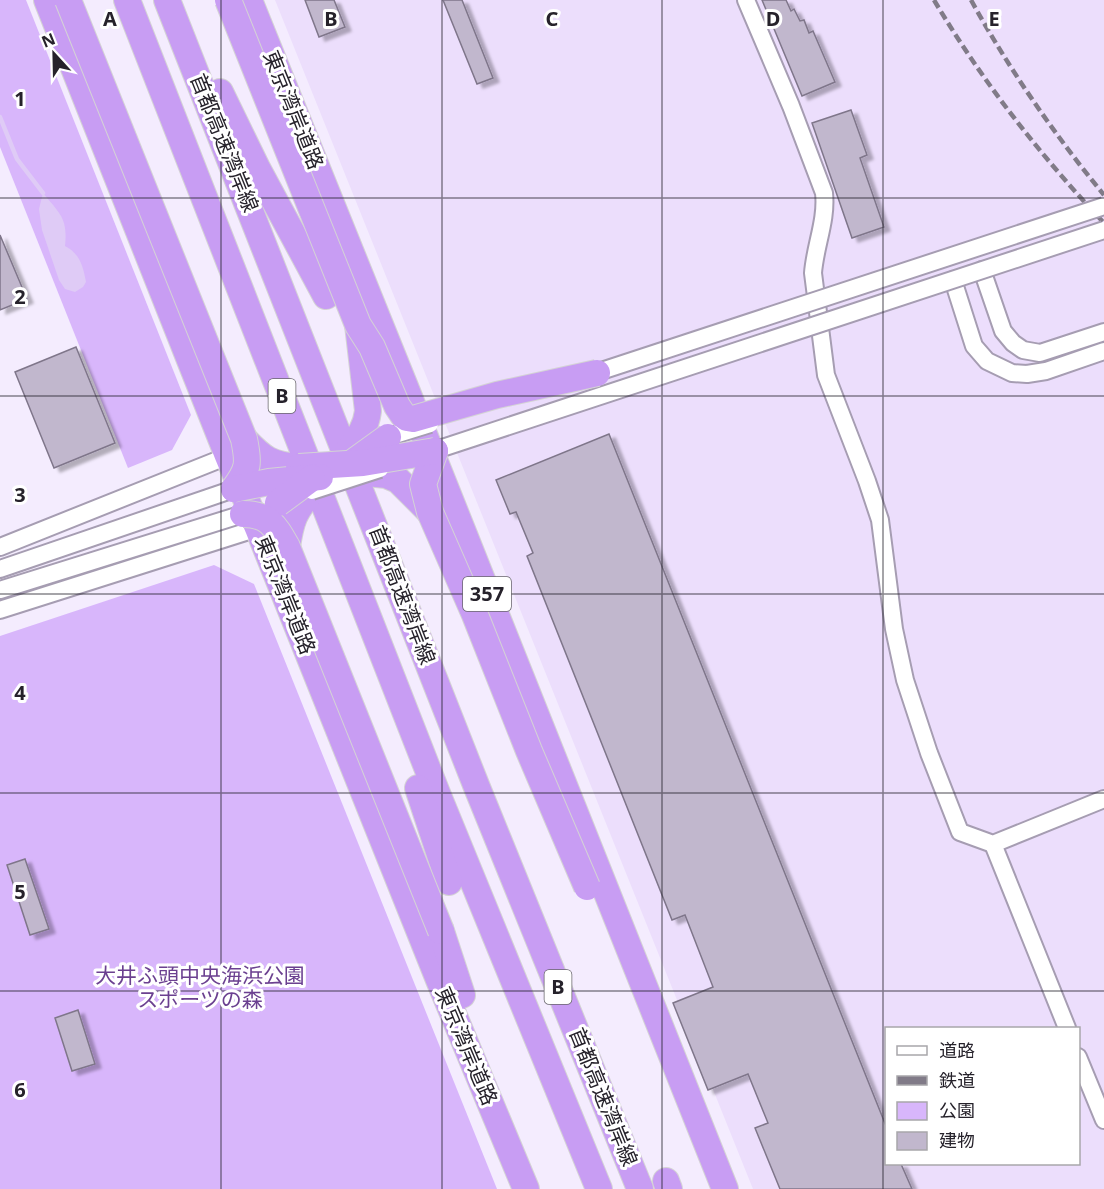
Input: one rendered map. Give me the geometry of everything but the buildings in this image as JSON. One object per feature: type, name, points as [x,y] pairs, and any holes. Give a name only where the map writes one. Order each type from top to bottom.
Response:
[{"type":"highway","name":"東京湾岸道路","points":[[47,0],[236,447],[251,521],[526,1189]]},
{"type":"highway","points":[[69,0],[236,447],[247,453],[247,467],[234,489]]},
{"type":"highway","name":"首都高速湾岸線","points":[[127,0],[437,793],[599,1189]]},
{"type":"highway","name":"首都高速湾岸線","points":[[167,0],[472,773],[640,1189]]},
{"type":"highway","points":[[175,0],[257,168],[326,296]]},
{"type":"highway","points":[[228,0],[358,325],[372,347],[403,415],[413,418],[597,373]]},
{"type":"highway","name":"東京湾岸道路","points":[[249,0],[725,1189]]},
{"type":"highway","points":[[287,547],[291,523],[299,506],[332,471],[362,433],[367,423],[368,411],[358,325]]},
{"type":"highway","points":[[278,503],[388,437]]},
{"type":"highway","points":[[236,447],[257,453],[283,466],[386,475],[398,480],[430,512]]},
{"type":"highway","points":[[234,489],[435,451]]},
{"type":"highway","points":[[435,451],[423,484],[430,512],[475,615],[599,917],[656,1040],[682,1083]]},
{"type":"highway","points":[[251,521],[259,515],[266,519],[279,532],[287,547],[441,931],[502,1131]]},
{"type":"highway","points":[[351,575],[449,882]]},
{"type":"street","points":[[746,0],[791,106],[824,193],[824,217],[814,257],[813,273],[826,375],[880,520],[894,629],[905,680],[929,753],[960,832],[993,844],[1104,799]]},
{"type":"street","points":[[388,437],[597,373],[1104,206]]},
{"type":"street","points":[[435,451],[1104,230]]},
{"type":"street","points":[[982,270],[1003,331],[1012,343],[1023,350],[1040,353],[1104,332]]},
{"type":"street","points":[[953,280],[974,346],[987,361],[1012,374],[1046,370],[1104,351]]},
{"type":"street","points":[[0,547],[236,447]]},
{"type":"street","points":[[0,568],[234,489]]},
{"type":"street","points":[[0,610],[251,521],[278,503]]},
{"type":"street","points":[[0,590],[251,521]]},
{"type":"street","points":[[993,844],[1066,1027]]},
{"type":"street","points":[[1080,1062],[1104,1120]]},
{"type":"shaded area","points":[[275,0],[1104,0],[1104,1189],[753,1189]]},
{"type":"shaded area","points":[[43,193],[64,222],[65,246],[74,253],[82,266],[86,282],[75,292],[65,289],[59,280],[42,230],[39,209]]},
{"type":"green space","points":[[0,0],[26,0],[191,415],[172,450],[128,468],[0,147]]},
{"type":"green space","name":"大井ふ頭中央海浜公園 スポーツの森","points":[[214,565],[254,584],[497,1189],[0,1189],[0,636]]},
{"type":"waterway","points":[[0,117],[17,159],[43,193]]},
{"type":"railway","points":[[934,0],[952,30],[1013,116],[1057,171],[1104,223]]},
{"type":"railway","points":[[971,0],[1033,100],[1104,195]]}]
